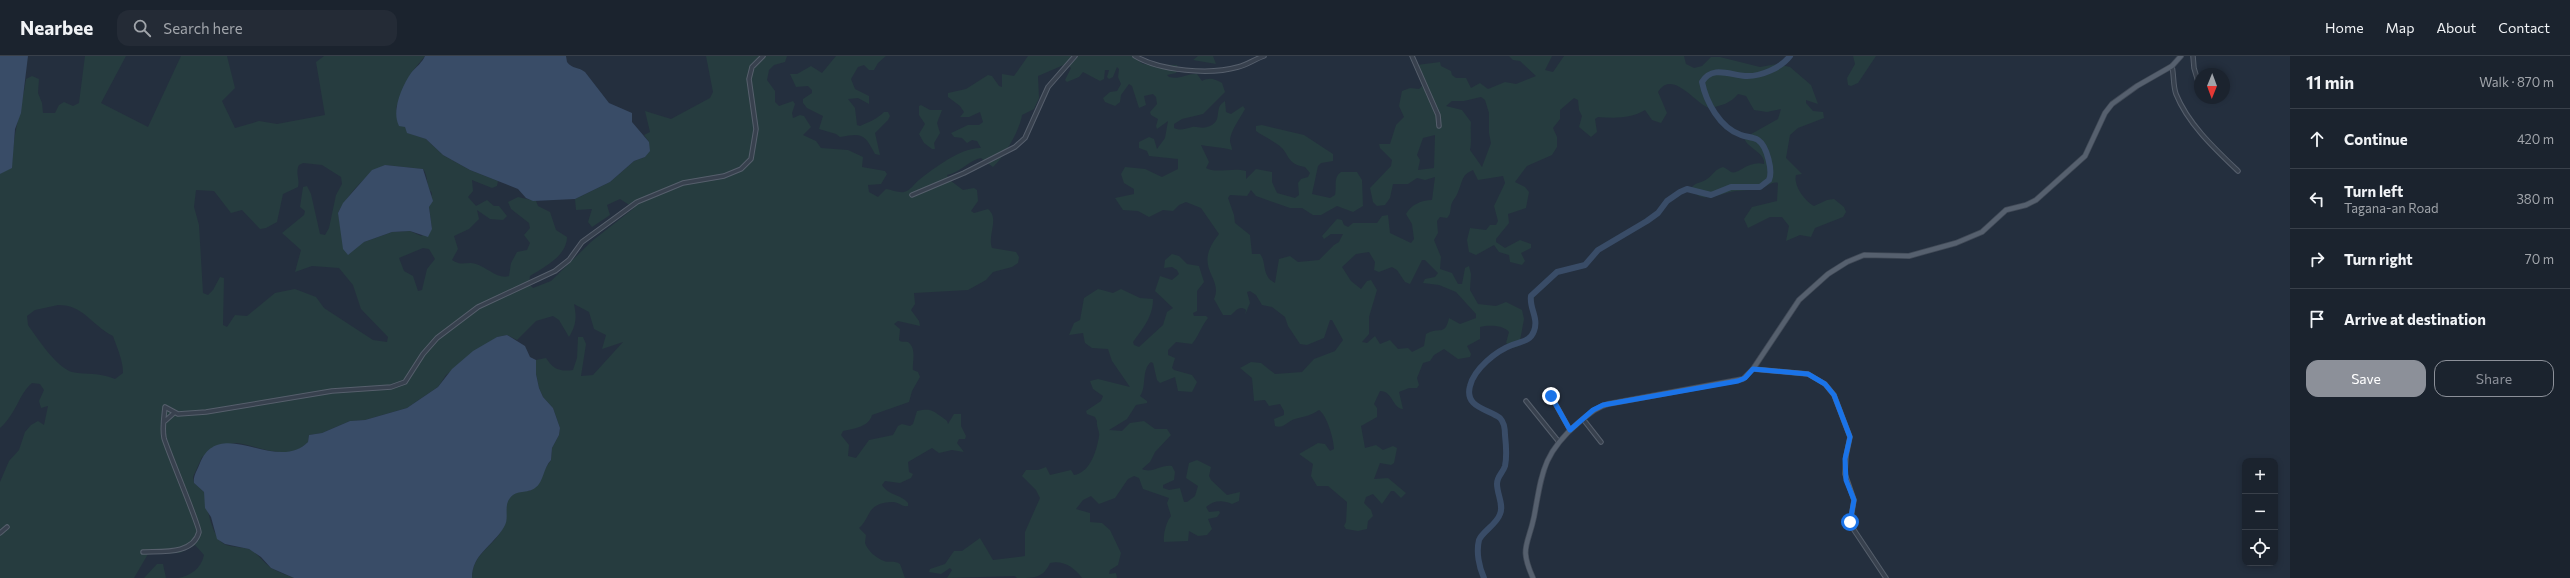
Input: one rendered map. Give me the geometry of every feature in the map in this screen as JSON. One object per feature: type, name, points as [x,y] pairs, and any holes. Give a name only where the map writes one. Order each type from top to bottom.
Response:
[{"type":"main road","points":[[1533,578],[1525,560],[1524,549],[1534,517],[1540,480],[1547,460],[1559,442],[1583,419],[1603,405],[1738,381],[1745,378],[1753,369],[1788,315],[1809,290],[1828,274],[1847,262],[1864,255],[1909,256],[1961,241],[1982,232],[2003,211],[2036,200],[2085,156],[2105,113],[2112,104],[2137,86],[2172,66],[2181,56]]},
{"type":"street","points":[[143,552],[180,550],[192,543],[199,531],[198,522],[192,513],[166,442],[164,422],[165,407],[174,413],[206,412],[332,391],[391,387],[405,382],[429,346],[443,334],[478,307],[555,271],[569,260],[582,242],[637,202],[683,183],[724,176],[741,169],[751,159],[756,129],[749,79],[752,67],[763,56]]},
{"type":"street","points":[[912,195],[964,173],[1015,147],[1025,138],[1048,87],[1075,56]]},
{"type":"street","points":[[1135,56],[1159,66],[1222,70],[1243,66],[1264,56]]},
{"type":"street","points":[[1412,56],[1438,115],[1439,126]]},
{"type":"street","points":[[2193,56],[2194,68]]},
{"type":"street","points":[[2172,66],[2176,93],[2187,115],[2212,146],[2238,171]]},
{"type":"street","points":[[1753,369],[1808,374],[1825,384],[1834,395],[1850,437],[1846,456],[1845,474],[1854,500],[1850,524],[1886,578]]},
{"type":"street","points":[[1551,396],[1570,430]]},
{"type":"street","points":[[1526,401],[1559,442]]},
{"type":"street","points":[[164,422],[174,413]]},
{"type":"street","points":[[1583,419],[1601,442]]},
{"type":"street","points":[[0,533],[7,527]]},
{"type":"green space","points":[[85,56],[126,56],[101,103],[148,127],[181,56],[227,56],[235,88],[222,101],[235,128],[259,121],[277,124],[325,115],[316,62],[324,56],[425,56],[411,73],[396,108],[408,133],[426,139],[443,155],[470,170],[498,181],[497,186],[492,188],[472,180],[473,191],[468,197],[476,206],[487,200],[494,206],[499,206],[507,216],[503,220],[490,219],[477,210],[479,219],[469,229],[454,236],[458,249],[452,260],[462,264],[476,264],[497,275],[505,277],[509,276],[511,263],[517,252],[527,250],[530,243],[524,235],[530,228],[529,223],[511,209],[508,202],[518,197],[536,201],[538,206],[550,212],[556,230],[567,237],[566,244],[559,255],[548,265],[530,276],[529,284],[533,288],[551,281],[592,241],[634,208],[620,199],[607,205],[610,215],[592,227],[588,222],[592,209],[576,210],[575,199],[610,182],[634,161],[645,157],[649,142],[644,135],[650,132],[645,111],[671,119],[710,98],[713,92],[706,56],[787,56],[785,62],[774,65],[769,70],[767,80],[775,91],[775,102],[779,106],[793,101],[795,104],[792,113],[793,118],[800,115],[804,116],[811,127],[803,135],[816,141],[821,148],[848,150],[863,157],[862,167],[885,171],[887,174],[881,184],[868,185],[869,192],[878,197],[886,189],[904,192],[910,189],[925,175],[948,159],[965,151],[981,148],[977,141],[972,140],[967,143],[962,138],[954,137],[951,133],[968,125],[979,125],[983,122],[980,112],[969,117],[960,117],[964,112],[960,106],[948,97],[948,93],[966,89],[988,75],[992,76],[999,86],[1002,87],[1002,74],[1014,76],[1028,56],[1139,56],[1139,61],[1143,64],[1177,65],[1178,68],[1176,73],[1167,75],[1169,77],[1176,78],[1190,74],[1197,74],[1202,81],[1210,79],[1217,80],[1222,83],[1225,92],[1203,114],[1182,119],[1174,124],[1174,128],[1179,129],[1207,127],[1216,122],[1219,107],[1225,101],[1226,112],[1231,114],[1243,106],[1245,109],[1230,137],[1232,150],[1201,145],[1209,162],[1206,168],[1210,170],[1246,171],[1246,179],[1256,169],[1272,172],[1272,182],[1277,193],[1295,198],[1299,195],[1298,183],[1301,179],[1308,177],[1310,173],[1305,167],[1291,161],[1281,147],[1256,131],[1256,126],[1262,125],[1304,135],[1333,154],[1333,161],[1321,163],[1318,166],[1312,194],[1330,198],[1335,195],[1336,179],[1341,172],[1357,172],[1362,180],[1363,206],[1353,212],[1337,206],[1321,215],[1313,215],[1302,208],[1290,208],[1256,196],[1251,190],[1247,196],[1230,195],[1228,198],[1235,223],[1250,235],[1252,254],[1260,254],[1268,277],[1275,283],[1279,259],[1290,256],[1298,262],[1319,260],[1339,242],[1343,234],[1331,234],[1324,239],[1322,236],[1337,219],[1342,220],[1344,225],[1348,227],[1353,223],[1377,223],[1382,216],[1388,215],[1390,233],[1411,243],[1414,239],[1412,224],[1406,214],[1417,204],[1432,200],[1435,177],[1425,180],[1417,178],[1408,184],[1393,184],[1390,198],[1385,205],[1377,206],[1373,202],[1370,188],[1391,166],[1392,160],[1380,148],[1379,144],[1390,144],[1396,125],[1404,117],[1399,106],[1402,91],[1410,88],[1419,89],[1422,86],[1417,65],[1440,62],[1441,66],[1451,71],[1452,75],[1456,78],[1466,78],[1471,88],[1480,83],[1488,89],[1505,82],[1516,84],[1536,76],[1520,61],[1513,60],[1509,56],[1552,56],[1545,70],[1553,72],[1564,56],[1684,56],[1686,64],[1694,68],[1702,66],[1711,57],[1720,57],[1760,67],[1777,64],[1790,67],[1811,85],[1818,104],[1806,100],[1806,103],[1813,111],[1823,112],[1824,118],[1798,128],[1790,135],[1786,158],[1802,174],[1796,175],[1796,184],[1807,201],[1814,206],[1827,200],[1834,199],[1844,207],[1846,212],[1843,217],[1815,228],[1811,237],[1800,235],[1786,241],[1789,226],[1782,217],[1770,217],[1748,228],[1744,219],[1752,207],[1777,201],[1778,183],[1758,189],[1731,192],[1712,197],[1700,196],[1695,193],[1692,187],[1694,185],[1705,180],[1720,168],[1723,167],[1731,172],[1734,172],[1753,164],[1764,164],[1762,157],[1746,142],[1744,138],[1778,119],[1781,109],[1767,112],[1754,110],[1746,96],[1738,94],[1725,104],[1709,108],[1683,89],[1676,85],[1670,84],[1664,86],[1658,92],[1667,113],[1661,123],[1652,120],[1645,110],[1634,115],[1616,118],[1598,117],[1595,119],[1597,132],[1591,137],[1579,127],[1582,116],[1579,110],[1578,100],[1574,98],[1560,110],[1560,119],[1553,128],[1557,137],[1557,147],[1552,155],[1527,166],[1515,182],[1525,187],[1529,192],[1526,208],[1508,214],[1509,223],[1496,239],[1496,242],[1505,248],[1520,240],[1531,244],[1531,248],[1521,253],[1525,261],[1522,265],[1510,262],[1509,255],[1499,252],[1494,245],[1476,255],[1469,252],[1467,240],[1470,228],[1486,230],[1490,225],[1496,225],[1498,221],[1494,206],[1505,183],[1503,176],[1478,180],[1473,170],[1466,174],[1452,204],[1448,217],[1440,217],[1437,221],[1438,233],[1434,240],[1441,257],[1440,269],[1452,273],[1458,284],[1462,284],[1465,268],[1469,266],[1471,274],[1470,290],[1478,304],[1496,306],[1506,302],[1522,310],[1524,319],[1519,346],[1513,348],[1506,343],[1509,332],[1503,328],[1492,326],[1480,327],[1480,339],[1467,346],[1471,354],[1470,357],[1458,359],[1444,349],[1434,355],[1430,361],[1423,363],[1417,378],[1419,385],[1417,388],[1409,388],[1399,392],[1403,409],[1397,406],[1388,394],[1380,391],[1374,404],[1377,408],[1377,417],[1361,426],[1365,448],[1376,445],[1383,450],[1393,446],[1397,448],[1394,463],[1391,465],[1380,463],[1374,479],[1388,478],[1406,493],[1401,498],[1394,491],[1391,491],[1382,504],[1373,494],[1366,497],[1364,503],[1371,510],[1373,516],[1368,521],[1367,529],[1358,531],[1346,529],[1344,526],[1346,522],[1347,502],[1328,486],[1317,486],[1311,476],[1313,464],[1299,454],[1318,443],[1325,444],[1330,451],[1334,449],[1333,440],[1325,417],[1319,410],[1310,415],[1292,420],[1283,426],[1275,426],[1274,419],[1284,415],[1284,411],[1280,404],[1269,406],[1265,400],[1254,401],[1252,378],[1240,368],[1251,362],[1261,363],[1275,374],[1302,372],[1314,359],[1335,351],[1343,340],[1332,320],[1330,320],[1324,338],[1307,345],[1300,344],[1288,326],[1285,317],[1272,307],[1262,305],[1256,295],[1250,291],[1247,292],[1250,303],[1245,315],[1246,310],[1241,308],[1231,315],[1223,315],[1214,299],[1216,291],[1215,284],[1208,264],[1208,256],[1211,246],[1219,234],[1201,208],[1186,202],[1179,205],[1173,211],[1163,210],[1149,217],[1138,211],[1123,210],[1115,198],[1134,194],[1134,189],[1124,183],[1121,174],[1125,167],[1145,169],[1162,177],[1178,169],[1178,159],[1149,156],[1147,151],[1139,148],[1139,142],[1149,137],[1154,139],[1157,149],[1165,138],[1168,121],[1157,129],[1156,126],[1158,119],[1151,115],[1150,112],[1157,104],[1156,97],[1153,94],[1144,96],[1146,105],[1139,108],[1132,86],[1129,84],[1121,95],[1120,102],[1115,106],[1105,102],[1103,98],[1110,92],[1117,91],[1121,84],[1118,77],[1119,69],[1117,67],[1113,77],[1109,79],[1107,77],[1109,70],[1105,70],[1104,79],[1100,81],[1083,72],[1079,77],[1067,82],[1065,80],[1071,68],[1066,64],[1038,76],[1039,98],[1034,109],[1022,115],[1021,121],[1011,143],[993,167],[981,158],[972,161],[952,174],[947,175],[951,181],[963,190],[974,188],[977,190],[978,201],[971,211],[974,213],[988,209],[993,217],[991,238],[992,248],[1016,252],[1019,257],[1018,263],[1012,267],[993,272],[986,280],[968,290],[914,293],[915,304],[911,310],[919,321],[920,326],[898,321],[894,324],[900,329],[899,340],[902,342],[908,342],[911,345],[914,356],[913,370],[918,372],[920,377],[912,391],[909,402],[872,415],[868,422],[864,425],[843,431],[841,435],[849,445],[848,456],[856,458],[869,440],[893,435],[898,426],[902,424],[910,426],[913,424],[917,411],[933,411],[946,420],[948,424],[954,414],[961,414],[961,426],[966,436],[965,439],[959,439],[957,443],[964,452],[952,450],[939,453],[932,448],[908,462],[909,472],[913,474],[911,478],[900,483],[885,481],[882,485],[888,491],[905,500],[908,503],[908,506],[893,502],[878,505],[870,511],[859,528],[866,535],[865,543],[870,551],[881,560],[900,564],[905,578],[472,578],[473,570],[478,558],[496,539],[502,529],[506,505],[510,497],[516,492],[530,491],[551,460],[552,448],[559,435],[560,428],[553,408],[543,397],[539,388],[536,374],[536,360],[546,358],[551,365],[557,369],[564,371],[573,370],[577,358],[578,337],[583,337],[586,344],[581,376],[593,375],[623,342],[602,349],[606,335],[594,329],[589,312],[574,304],[575,321],[569,337],[559,320],[553,316],[536,321],[517,340],[507,335],[497,337],[446,375],[438,387],[407,408],[365,420],[350,421],[322,433],[309,435],[308,442],[300,448],[292,451],[274,452],[234,443],[202,457],[193,477],[194,483],[204,492],[210,520],[220,540],[227,545],[251,550],[271,568],[294,578],[178,578],[191,574],[198,568],[203,560],[204,555],[195,545],[180,553],[148,554],[134,578],[0,578],[0,482],[9,461],[19,450],[25,432],[31,425],[38,421],[44,425],[48,406],[41,408],[39,401],[44,390],[40,384],[32,383],[23,393],[10,416],[0,428],[0,174],[12,165],[15,133],[26,79],[32,76],[39,79],[38,93],[42,103],[43,113],[55,113],[59,105],[64,102],[73,106],[79,103]],"holes":[[[1481,97],[1485,100],[1489,113],[1489,133],[1491,143],[1482,167],[1470,150],[1471,122],[1462,110],[1446,106],[1452,101],[1464,101]],[[1435,135],[1434,168],[1418,170],[1420,160],[1417,155],[1423,138]],[[303,163],[322,165],[341,177],[342,184],[336,195],[329,228],[325,235],[320,234],[311,194],[307,186],[303,187],[300,207],[305,211],[304,215],[282,233],[301,250],[295,272],[312,266],[339,268],[353,285],[361,309],[388,337],[387,342],[373,340],[324,308],[316,297],[295,289],[275,293],[247,316],[235,315],[227,327],[223,325],[224,278],[220,277],[213,290],[208,295],[203,293],[199,225],[194,207],[196,190],[214,191],[231,213],[242,210],[260,229],[266,228],[277,222],[283,194],[298,187],[299,165]],[[385,165],[423,169],[426,175],[428,187],[432,193],[429,207],[432,229],[421,236],[410,231],[392,232],[364,242],[342,234],[338,213],[352,192],[371,173]],[[423,248],[429,249],[435,259],[427,269],[422,290],[418,291],[413,276],[404,271],[399,258]],[[1369,252],[1375,262],[1374,270],[1379,272],[1392,267],[1397,270],[1405,282],[1410,284],[1422,260],[1425,260],[1438,273],[1435,277],[1425,279],[1423,283],[1439,285],[1456,292],[1476,314],[1476,318],[1460,324],[1449,318],[1446,327],[1426,334],[1424,346],[1412,352],[1408,348],[1398,349],[1390,340],[1380,344],[1375,336],[1367,343],[1362,342],[1369,334],[1369,317],[1377,290],[1371,280],[1367,281],[1361,289],[1351,281],[1342,267],[1356,254]],[[58,305],[74,308],[81,312],[113,336],[121,359],[123,373],[115,379],[98,374],[72,372],[66,369],[54,359],[28,325],[27,316],[35,310]]]},
{"type":"green space","points":[[836,56],[886,56],[878,63],[874,70],[869,70],[864,65],[858,67],[851,79],[855,89],[869,96],[869,104],[858,98],[848,99],[855,108],[857,125],[860,126],[884,112],[888,112],[890,116],[888,120],[875,133],[880,155],[875,154],[868,142],[862,136],[853,135],[840,137],[836,134],[819,129],[823,116],[807,108],[803,103],[803,99],[812,93],[812,90],[808,86],[796,87],[790,74],[797,74],[811,66],[822,73]]},
{"type":"green space","points":[[1198,56],[1213,56],[1216,64],[1193,60]]},
{"type":"green space","points":[[1853,56],[1876,56],[1858,83],[1851,86],[1848,85],[1847,78],[1855,64]]},
{"type":"green space","points":[[921,105],[930,110],[942,110],[937,123],[940,133],[934,143],[935,149],[932,149],[924,143],[919,134],[925,124],[919,115],[919,106]]},
{"type":"green space","points":[[1172,254],[1179,256],[1187,264],[1199,266],[1204,282],[1197,291],[1197,311],[1193,313],[1194,316],[1206,316],[1208,318],[1192,344],[1176,342],[1168,350],[1168,355],[1175,358],[1172,368],[1174,370],[1192,375],[1197,382],[1192,392],[1178,391],[1175,377],[1160,383],[1157,380],[1153,363],[1151,362],[1146,369],[1140,396],[1147,401],[1147,403],[1136,405],[1127,419],[1109,430],[1122,431],[1130,423],[1144,421],[1155,429],[1167,429],[1171,435],[1155,452],[1150,462],[1142,469],[1153,470],[1164,466],[1172,466],[1175,472],[1174,480],[1163,485],[1163,488],[1169,490],[1180,488],[1184,502],[1187,502],[1195,496],[1198,486],[1186,478],[1189,463],[1197,460],[1211,467],[1209,476],[1211,480],[1227,495],[1240,492],[1239,501],[1232,504],[1222,501],[1215,502],[1206,507],[1209,512],[1219,511],[1220,513],[1217,517],[1208,519],[1212,529],[1207,535],[1198,536],[1189,531],[1188,541],[1164,542],[1165,529],[1171,516],[1167,503],[1169,498],[1143,489],[1139,478],[1134,476],[1128,479],[1115,498],[1099,504],[1091,496],[1083,500],[1076,509],[1090,513],[1090,522],[1102,523],[1110,530],[1121,553],[1118,565],[1110,570],[1109,574],[1116,573],[1117,578],[1082,578],[1068,565],[1055,562],[1050,563],[1044,572],[1038,576],[1029,578],[1017,578],[1015,576],[947,578],[952,570],[950,568],[941,574],[929,572],[930,569],[945,564],[954,551],[962,551],[980,538],[993,560],[1025,556],[1025,532],[1040,498],[1036,490],[1022,476],[1026,470],[1038,470],[1046,467],[1050,475],[1071,470],[1074,475],[1084,470],[1092,460],[1099,434],[1095,417],[1087,414],[1086,411],[1101,401],[1103,396],[1093,389],[1090,381],[1098,379],[1130,387],[1112,361],[1108,349],[1092,348],[1085,343],[1083,333],[1069,335],[1074,323],[1080,320],[1084,298],[1098,289],[1113,293],[1121,289],[1140,298],[1153,299],[1153,305],[1149,317],[1133,342],[1134,345],[1139,347],[1163,325],[1167,312],[1173,308],[1155,291],[1160,276],[1172,280],[1179,274],[1177,270],[1172,267],[1164,268],[1165,260]]},
{"type":"green space","points":[[157,564],[163,564],[166,578],[144,578]]},
{"type":"water","points":[[0,56],[28,56],[21,113],[15,129],[12,168],[0,174]]},
{"type":"water","points":[[425,56],[566,56],[567,62],[573,67],[585,72],[609,103],[632,113],[632,122],[649,142],[650,151],[645,157],[634,161],[610,182],[575,199],[533,201],[526,198],[518,189],[470,170],[443,155],[426,139],[407,133],[405,127],[399,126],[396,113],[401,92],[411,73],[421,63]]},
{"type":"water","points":[[385,165],[423,169],[433,201],[429,207],[432,229],[428,237],[410,231],[392,232],[364,242],[348,255],[343,249],[338,213],[343,203],[372,170]]},
{"type":"water","points":[[507,335],[525,346],[530,357],[536,360],[536,374],[539,388],[543,397],[553,408],[560,428],[559,435],[552,448],[551,460],[548,463],[538,485],[532,490],[516,493],[508,501],[506,524],[479,556],[475,563],[472,578],[294,578],[271,568],[261,557],[249,549],[225,544],[217,539],[211,517],[205,508],[204,492],[194,483],[200,463],[209,450],[221,444],[235,444],[281,452],[295,450],[308,442],[309,435],[322,433],[350,421],[365,420],[407,408],[438,387],[452,369],[473,351],[497,337]]},
{"type":"waterway","points":[[1484,578],[1478,559],[1478,545],[1483,534],[1496,521],[1501,511],[1497,484],[1505,466],[1506,446],[1504,428],[1500,418],[1479,407],[1471,399],[1469,393],[1470,386],[1476,373],[1486,361],[1493,356],[1512,345],[1525,341],[1532,335],[1535,326],[1535,317],[1531,305],[1531,296],[1557,272],[1585,265],[1598,250],[1647,221],[1658,213],[1667,201],[1680,192],[1687,189],[1711,195],[1731,187],[1760,187],[1769,180],[1770,165],[1761,143],[1756,139],[1733,132],[1720,120],[1707,98],[1702,82],[1706,77],[1716,72],[1745,76],[1757,75],[1776,68],[1790,56]]},
{"type":"route","points":[[1551,396],[1570,430],[1593,410],[1603,405],[1652,395],[1738,381],[1745,378],[1753,369],[1798,371],[1812,375],[1825,384],[1834,395],[1849,435],[1850,442],[1845,459],[1845,474],[1854,500],[1850,522]]}]
